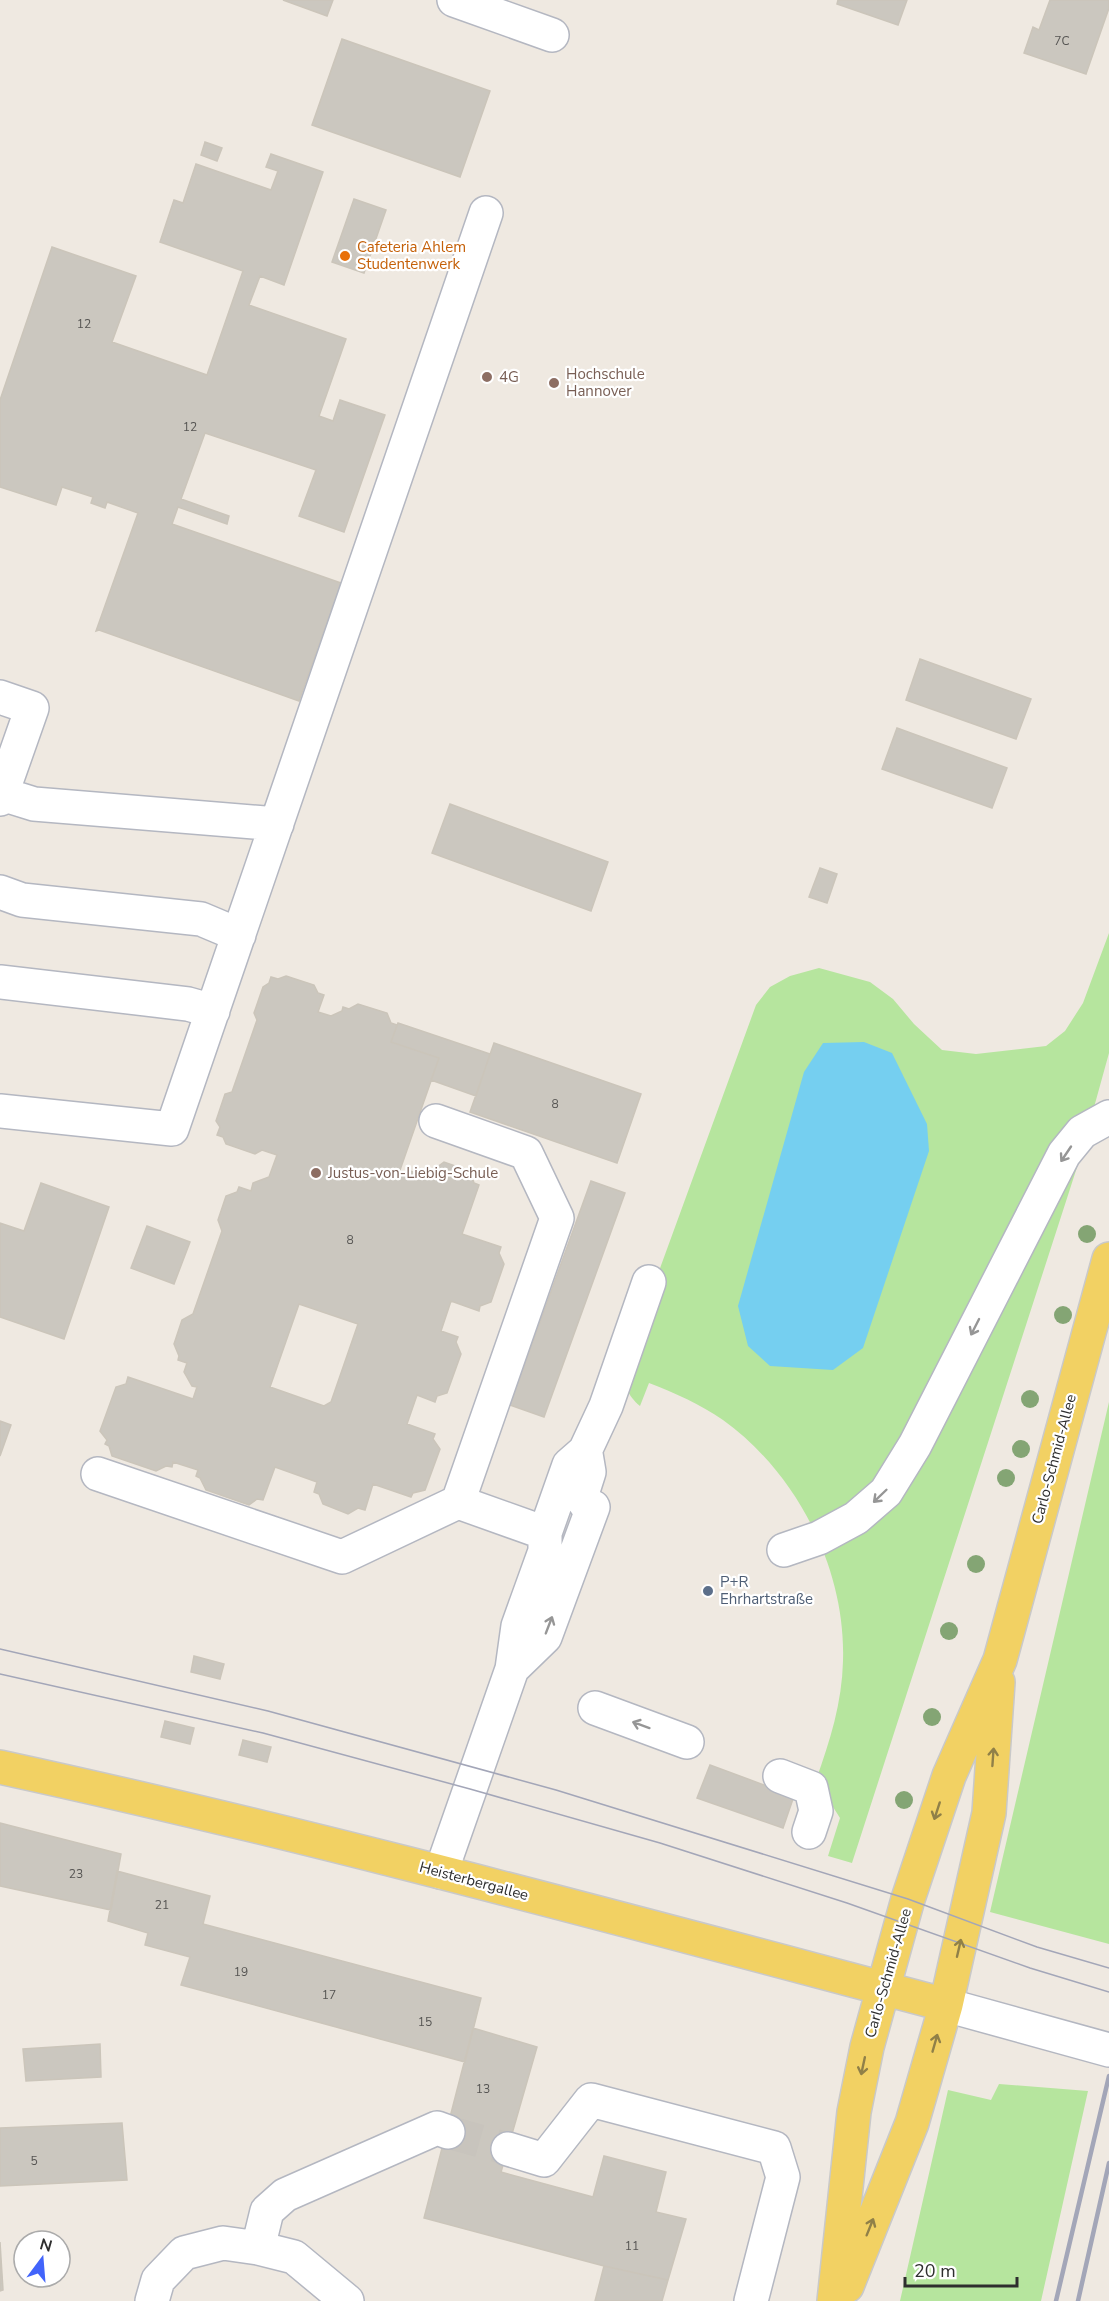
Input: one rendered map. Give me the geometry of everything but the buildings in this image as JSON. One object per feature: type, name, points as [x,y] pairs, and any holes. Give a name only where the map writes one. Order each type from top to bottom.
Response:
[{"type":"main road","name":"Carlo-Schmid-Allee","points":[[834,2301],[854,2112],[867,2048],[908,1899],[949,1776],[1000,1660],[1109,1259]]},
{"type":"main road","name":"Carlo-Schmid-Allee","points":[[841,2301],[912,2122],[946,2005],[989,1812],[1000,1660]]},
{"type":"main road","name":"Heisterbergallee","points":[[0,1767],[127,1795],[441,1872],[946,2005]]},
{"type":"street","points":[[454,0],[552,35]]},
{"type":"street","points":[[0,1111],[172,1129],[486,213]]},
{"type":"street","points":[[0,697],[32,708],[1,796],[34,804],[277,824]]},
{"type":"street","points":[[0,892],[22,900],[201,919],[239,935]]},
{"type":"street","points":[[0,982],[188,1004],[213,1011]]},
{"type":"street","points":[[784,1550],[819,1538],[856,1518],[886,1492],[915,1445],[1064,1154],[1082,1132],[1109,1117]]},
{"type":"street","points":[[436,1121],[526,1154],[557,1218],[458,1502]]},
{"type":"street","points":[[441,1872],[512,1669],[518,1626],[545,1551],[545,1533],[569,1465],[585,1451],[606,1406],[650,1282]]},
{"type":"street","points":[[512,1669],[545,1636],[593,1507],[585,1503],[582,1494],[589,1472],[585,1451]]},
{"type":"street","points":[[98,1474],[342,1557],[458,1502],[545,1533]]},
{"type":"street","points":[[595,1708],[687,1742]]},
{"type":"street","points":[[780,1776],[811,1788],[816,1811],[809,1832]]},
{"type":"street","points":[[946,2005],[1098,2047]]},
{"type":"street","points":[[508,2149],[544,2160],[591,2100],[774,2148],[783,2177],[751,2301]]},
{"type":"street","points":[[258,2248],[267,2211],[285,2195],[437,2128],[448,2132]]},
{"type":"street","points":[[152,2301],[158,2280],[184,2253],[223,2243],[258,2248],[294,2257],[346,2301]]},
{"type":"green space","points":[[1109,933],[1109,1053],[1080,1158],[852,1863],[828,1856],[840,1818],[816,1780],[834,1722],[843,1661],[842,1626],[836,1592],[826,1558],[812,1526],[794,1495],[750,1442],[705,1409],[649,1383],[640,1406],[627,1389],[624,1367],[756,1005],[770,987],[790,976],[819,968],[870,982],[893,999],[914,1024],[942,1050],[976,1054],[1046,1046],[1065,1031],[1083,1003]]},
{"type":"green space","points":[[1109,1402],[1109,1944],[990,1912]]},
{"type":"green space","points":[[999,2084],[1088,2091],[1041,2301],[900,2301],[948,2090],[991,2100]]},
{"type":"water","points":[[864,1042],[892,1053],[927,1124],[929,1151],[863,1348],[833,1370],[770,1366],[748,1346],[738,1306],[804,1072],[823,1043]]},
{"type":"tunnel","points":[[448,2132],[508,2149]]},
{"type":"tram line","points":[[0,1649],[268,1711],[556,1790],[908,1899],[1037,1947],[1109,1968]]},
{"type":"tram line","points":[[0,1674],[263,1733],[660,1843],[847,1903],[1030,1968],[1109,1992]]},
{"type":"railway","points":[[1056,2301],[1109,2076]]},
{"type":"railway","points":[[1078,2301],[1109,2163]]},
{"type":"place","name":"Cafeteria Ahlem Studentenwerk","points":[[345,256]]},
{"type":"place","name":"4G","points":[[487,377]]},
{"type":"place","name":"Hochschule Hannover","points":[[554,383]]},
{"type":"place","name":"Justus-von-Liebig-Schule","points":[[316,1173]]},
{"type":"place","name":"P+R Ehrhartstraße","points":[[708,1591]]}]
